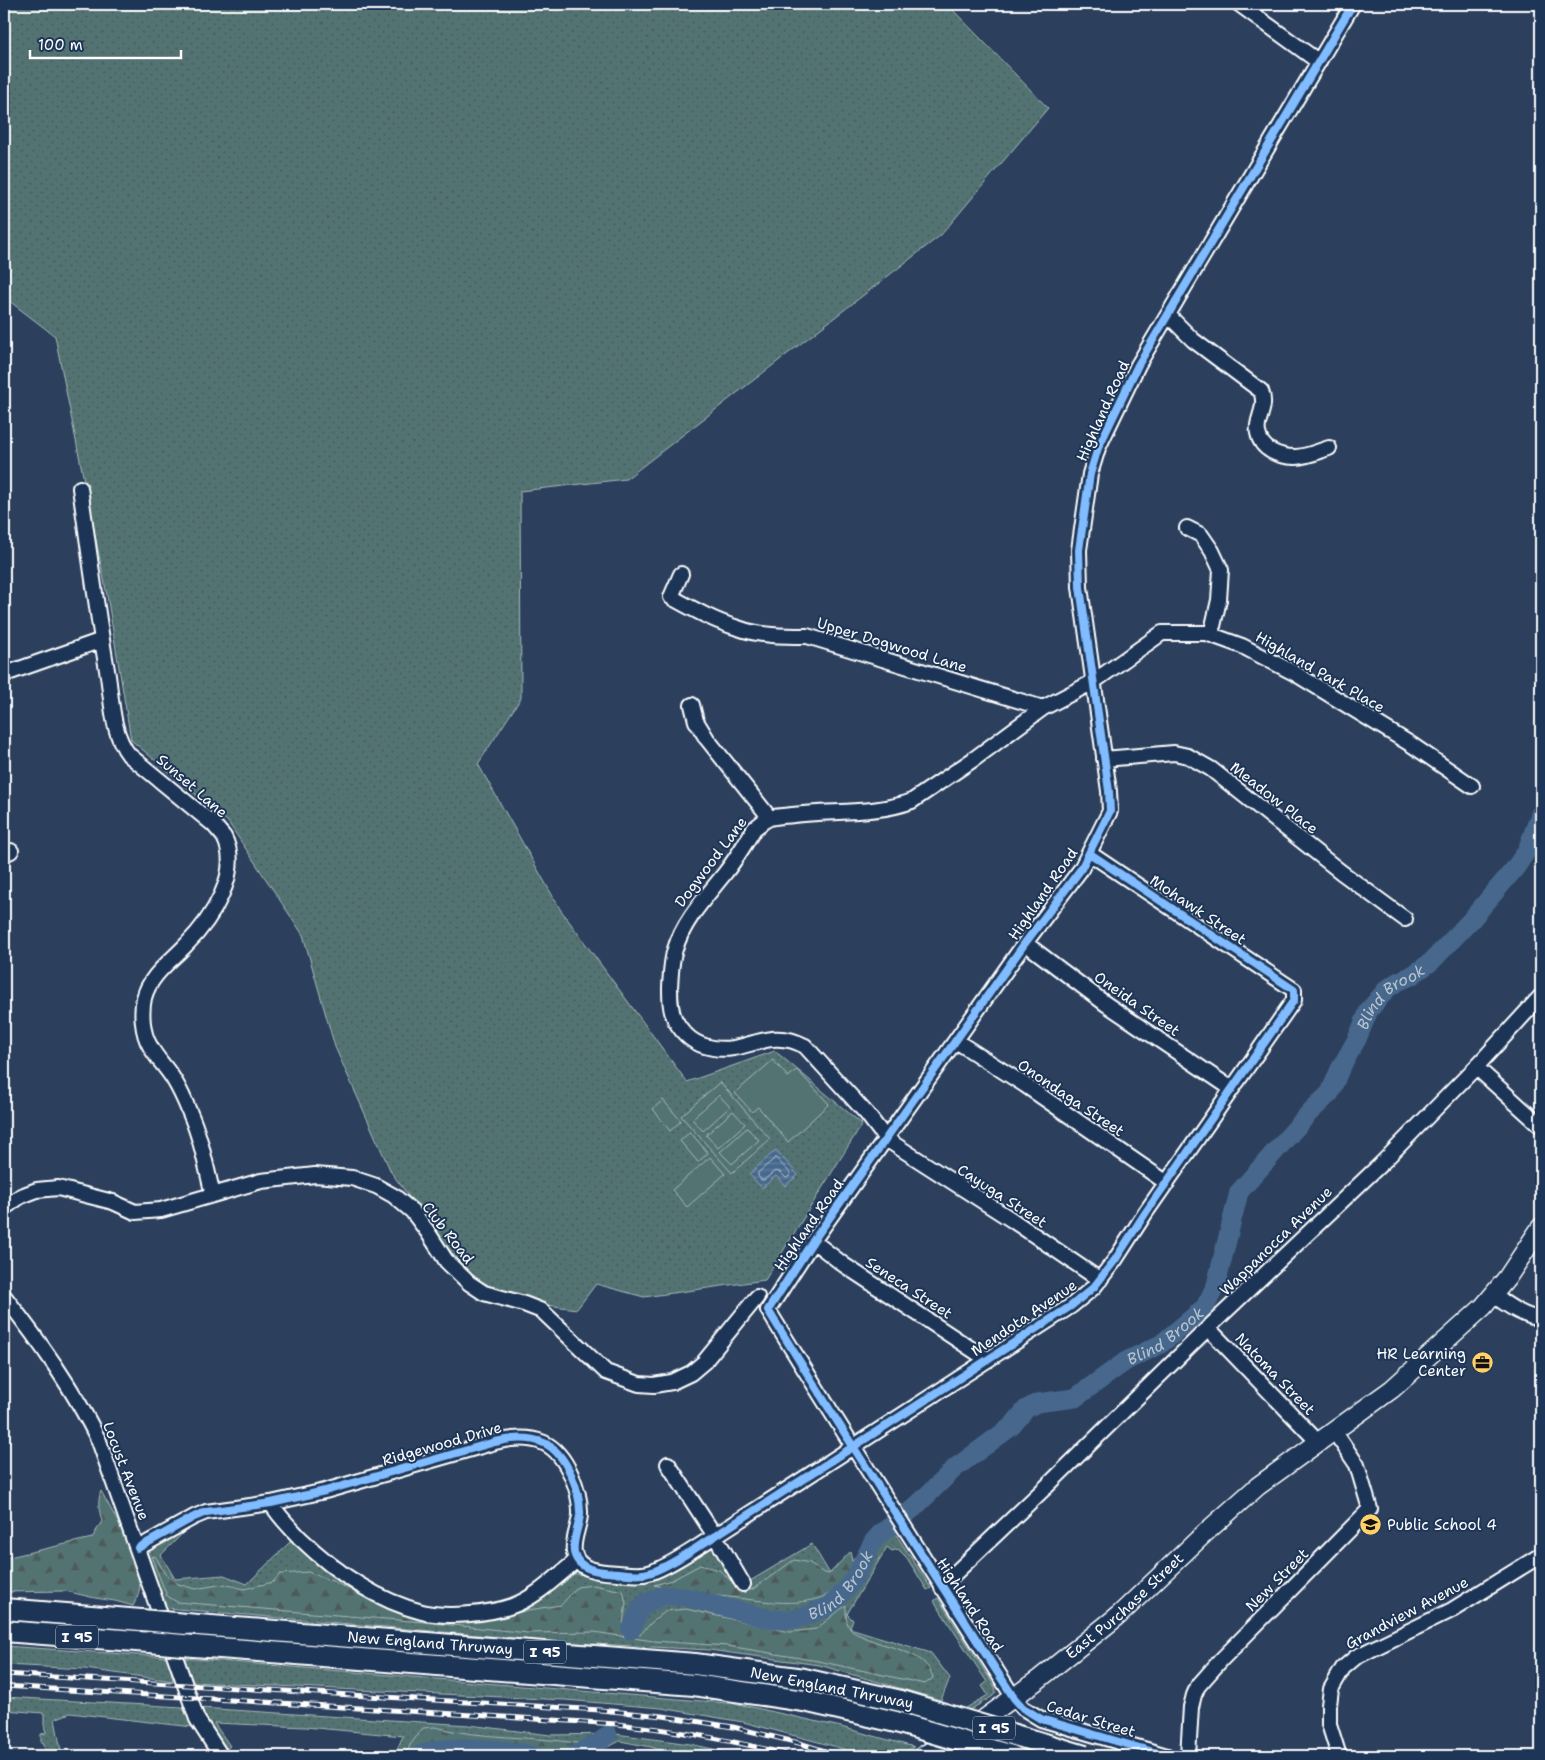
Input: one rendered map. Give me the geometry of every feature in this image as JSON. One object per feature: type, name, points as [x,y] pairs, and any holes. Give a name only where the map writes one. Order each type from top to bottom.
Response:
[{"type":"highway","name":"New England Thruway","points":[[4,1609],[695,1664],[804,1679],[902,1701],[1085,1756]]},
{"type":"highway","name":"New England Thruway","points":[[4,1631],[694,1685],[804,1701],[896,1722],[1012,1756]]},
{"type":"main road","points":[[1334,1431],[1392,1389],[1464,1326],[1507,1278],[1541,1227]]},
{"type":"main road","name":"East Purchase Street","points":[[923,1756],[984,1719],[1014,1698],[1120,1615],[1240,1501],[1278,1470],[1334,1431]]},
{"type":"street","points":[[1239,4],[1319,62]]},
{"type":"street","name":"Highland Road","points":[[1014,1698],[852,1447],[768,1310],[813,1241],[886,1138],[1025,943],[1081,869],[1110,811],[1109,791],[1080,587],[1079,550],[1090,474],[1098,448],[1138,365],[1353,4]]},
{"type":"street","points":[[1168,315],[1193,340],[1260,391],[1264,398],[1258,432],[1264,445],[1270,451],[1295,457],[1329,448]]},
{"type":"street","name":"Sunset Lane","points":[[80,488],[117,732],[124,749],[130,756],[214,825],[224,837],[228,850],[229,862],[224,888],[217,902],[205,923],[149,984],[142,1010],[144,1030],[149,1045],[174,1081],[198,1134],[213,1195]]},
{"type":"street","points":[[1187,528],[1202,536],[1212,550],[1221,570],[1219,600],[1211,635]]},
{"type":"street","name":"Upper Dogwood Lane","points":[[681,574],[671,597],[707,616],[739,629],[786,636],[807,636],[1043,708]]},
{"type":"street","name":"Highland Park Place","points":[[1093,682],[1162,633],[1206,633],[1242,646],[1296,674],[1412,745],[1472,786]]},
{"type":"street","points":[[4,669],[8,673],[102,640]]},
{"type":"street","name":"Dogwood Lane","points":[[886,1138],[868,1114],[805,1046],[794,1040],[776,1038],[735,1047],[715,1048],[689,1039],[681,1030],[672,1014],[670,997],[674,949],[688,920],[726,872],[754,829],[760,823],[770,818],[813,813],[846,812],[900,805],[912,801],[974,759],[1043,708],[1093,682]]},
{"type":"street","points":[[692,705],[696,721],[707,739],[770,818]]},
{"type":"street","name":"Meadow Place","points":[[1104,759],[1174,753],[1188,756],[1211,769],[1341,872],[1405,919]]},
{"type":"street","name":"Mohawk Street","points":[[1089,853],[1292,989]]},
{"type":"street","name":"Oneida Street","points":[[1025,943],[1106,1004],[1232,1089]]},
{"type":"street","name":"Mendota Avenue","points":[[715,1536],[1071,1306],[1100,1280],[1294,1000],[1294,990],[1292,989]]},
{"type":"street","name":"Wappanocca Avenue","points":[[942,1588],[950,1578],[1054,1480],[1208,1328],[1382,1163],[1476,1067],[1541,996]]},
{"type":"street","name":"Onondaga Street","points":[[956,1041],[1025,1085],[1167,1183]]},
{"type":"street","points":[[1476,1067],[1541,1126]]},
{"type":"street","name":"Cayuga Street","points":[[886,1138],[1100,1280]]},
{"type":"street","name":"Club Road","points":[[4,1208],[21,1196],[37,1190],[58,1188],[113,1202],[135,1212],[162,1210],[261,1181],[315,1175],[352,1178],[376,1186],[394,1196],[412,1212],[447,1262],[469,1283],[484,1293],[542,1311],[606,1372],[639,1384],[654,1385],[672,1382],[691,1374],[704,1362],[757,1297]]},
{"type":"street","name":"Seneca Street","points":[[813,1241],[844,1265],[988,1360]]},
{"type":"street","points":[[1493,1295],[1516,1311],[1541,1319]]},
{"type":"street","name":"Locust Avenue","points":[[4,1296],[32,1331],[84,1411],[98,1441],[138,1548],[197,1719],[220,1756]]},
{"type":"street","name":"Natoma Street","points":[[1208,1328],[1318,1442]]},
{"type":"street","name":"New Street","points":[[1188,1756],[1191,1707],[1198,1686],[1221,1660],[1370,1509],[1357,1465],[1334,1431]]},
{"type":"street","name":"Ridgewood Drive","points":[[138,1548],[206,1512],[271,1503],[357,1483],[495,1442],[516,1438],[529,1439],[546,1444],[566,1466],[579,1497],[580,1516],[574,1545],[574,1553],[577,1560]]},
{"type":"street","points":[[668,1464],[715,1536],[743,1584]]},
{"type":"street","points":[[271,1503],[280,1516],[320,1557],[340,1572],[385,1598],[431,1614],[489,1611],[513,1605],[534,1594],[577,1560],[584,1566],[598,1572],[644,1574],[662,1567],[715,1536]]},
{"type":"street","name":"Grandview Avenue","points":[[1339,1756],[1329,1724],[1329,1705],[1331,1689],[1343,1668],[1370,1650],[1453,1609],[1541,1555]]},
{"type":"street","name":"Cedar Street","points":[[1014,1698],[1023,1708],[1041,1719],[1167,1756]]},
{"type":"green space","points":[[4,4],[947,4],[1048,108],[941,235],[626,479],[520,491],[521,698],[478,764],[560,909],[687,1082],[775,1051],[862,1124],[765,1280],[644,1297],[596,1284],[577,1309],[546,1305],[504,1294],[469,1274],[391,1172],[335,1047],[303,935],[228,822],[131,740],[107,595],[55,336],[4,297]]},
{"type":"green space","points":[[773,1060],[788,1077],[797,1070],[829,1104],[788,1142],[758,1107],[752,1112],[735,1093]]},
{"type":"green space","points":[[720,1082],[770,1139],[732,1173],[681,1116]]},
{"type":"green space","points":[[719,1095],[730,1107],[703,1131],[692,1119]]},
{"type":"green space","points":[[663,1100],[681,1121],[670,1131],[653,1109]]},
{"type":"green space","points":[[733,1111],[745,1124],[718,1148],[706,1135]]},
{"type":"green space","points":[[747,1128],[759,1140],[732,1164],[720,1152]]},
{"type":"green space","points":[[690,1132],[708,1153],[698,1162],[680,1141]]},
{"type":"green space","points":[[710,1157],[725,1174],[687,1207],[672,1190]]},
{"type":"green space","points":[[101,1491],[123,1531],[132,1556],[140,1586],[133,1606],[65,1591],[4,1592],[5,1558],[92,1538],[102,1521],[99,1506]]},
{"type":"green space","points":[[886,1519],[931,1588],[927,1590],[907,1558],[898,1549],[892,1551],[887,1547],[847,1614],[853,1620],[850,1628],[931,1653],[950,1678],[941,1700],[819,1665],[709,1650],[558,1642],[166,1608],[147,1554],[148,1550],[190,1526],[161,1555],[175,1579],[224,1575],[247,1584],[293,1539],[385,1603],[481,1616],[567,1573],[630,1579],[710,1544],[714,1545],[740,1587],[812,1544],[830,1574],[852,1561]]},
{"type":"green space","points":[[850,1552],[852,1561],[856,1566],[846,1581],[833,1592],[804,1602],[770,1602],[674,1590],[654,1585],[672,1580],[700,1565],[719,1570],[744,1592],[753,1589],[794,1560],[810,1563],[822,1572],[829,1574]]},
{"type":"green space","points":[[151,1556],[156,1557],[165,1574],[178,1584],[195,1589],[224,1584],[244,1589],[273,1582],[280,1574],[308,1572],[376,1602],[423,1619],[471,1620],[501,1617],[528,1610],[561,1605],[577,1587],[593,1585],[623,1591],[626,1603],[623,1623],[640,1635],[666,1611],[686,1609],[790,1632],[816,1629],[846,1605],[847,1622],[853,1632],[914,1656],[929,1669],[933,1678],[925,1684],[818,1661],[728,1646],[653,1641],[594,1632],[528,1633],[423,1622],[177,1602],[167,1596]]},
{"type":"green space","points":[[938,1598],[995,1687],[996,1692],[993,1696],[937,1730],[931,1729],[988,1695],[982,1686],[987,1682],[934,1601]]},
{"type":"green space","points":[[4,1646],[169,1657],[173,1681],[85,1669],[4,1665]]},
{"type":"green space","points":[[184,1658],[738,1704],[841,1727],[914,1747],[896,1756],[861,1756],[837,1747],[743,1722],[661,1708],[565,1700],[192,1682]]},
{"type":"green space","points":[[4,1697],[182,1707],[193,1727],[70,1713],[55,1719],[62,1756],[47,1756],[43,1742],[41,1742],[41,1734],[46,1733],[44,1713],[4,1710]]},
{"type":"green space","points":[[200,1708],[469,1725],[550,1735],[616,1734],[690,1744],[745,1756],[680,1756],[651,1747],[620,1741],[590,1756],[394,1756],[403,1736],[305,1727],[214,1723],[230,1746],[224,1748]]},
{"type":"green space","points":[[435,1727],[470,1734],[577,1743],[581,1745],[585,1756],[526,1756],[453,1752],[435,1753],[431,1756],[405,1756],[410,1745],[423,1728]]},
{"type":"water","points":[[776,1150],[798,1175],[785,1186],[776,1176],[762,1188],[749,1174]]},
{"type":"waterway","name":"Blind Brook","points":[[631,1630],[640,1609],[646,1603],[664,1595],[685,1597],[766,1618],[782,1620],[800,1618],[827,1607],[847,1588],[873,1542],[880,1534],[914,1508],[955,1468],[1012,1426],[1026,1409],[1037,1403],[1075,1398],[1126,1361],[1161,1344],[1205,1307],[1216,1285],[1239,1192],[1310,1112],[1330,1093],[1369,1010],[1387,989],[1431,962],[1471,920],[1516,867],[1527,850],[1541,812]]},
{"type":"waterway","name":"Blind Brook","points":[[573,1756],[601,1741],[608,1735]]},
{"type":"waterway","name":"Blind Brook","points":[[418,1756],[443,1749],[459,1748],[492,1749],[534,1756]]},
{"type":"railway","points":[[4,1674],[600,1710],[663,1716],[733,1727],[799,1743],[841,1756]]},
{"type":"railway","points":[[4,1686],[617,1724],[662,1729],[794,1756]]},
{"type":"cycle path","points":[[1167,1756],[1041,1719],[1023,1708],[1014,1698],[768,1310],[813,1241],[1025,943],[1081,869],[1110,811],[1109,791],[1080,587],[1079,550],[1090,474],[1098,448],[1138,365],[1353,4]]},
{"type":"cycle path","points":[[138,1548],[206,1512],[271,1503],[325,1491],[495,1442],[526,1439],[544,1443],[552,1448],[559,1455],[571,1474],[580,1505],[574,1547],[576,1559],[580,1564],[599,1571],[635,1574],[648,1573],[660,1569],[684,1556],[1071,1306],[1094,1287],[1115,1260],[1146,1212],[1294,1000],[1294,990],[1089,853]]},
{"type":"place","name":"HR Learning Center","points":[[1482,1363]]},
{"type":"place","name":"Public School 4","points":[[1371,1525]]}]
